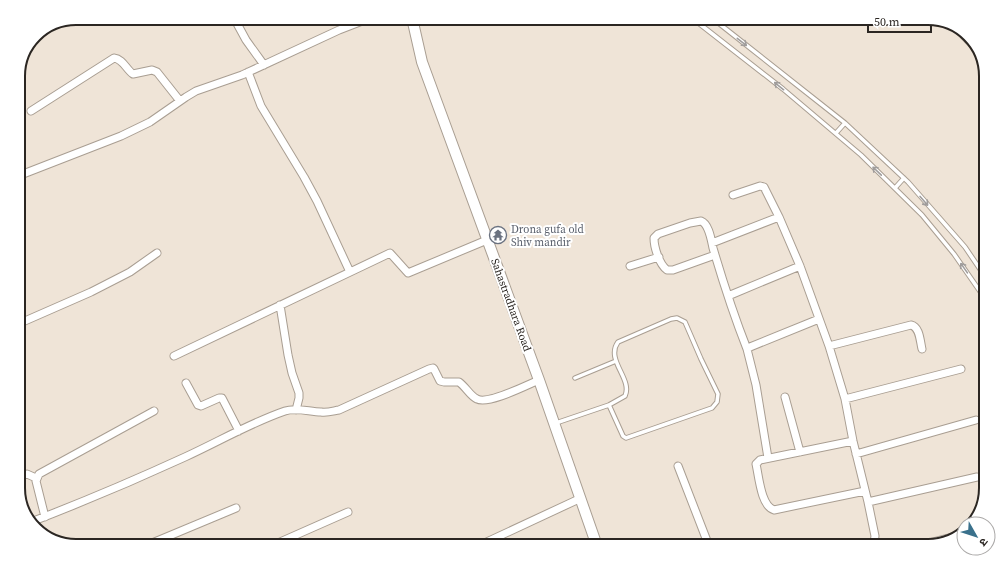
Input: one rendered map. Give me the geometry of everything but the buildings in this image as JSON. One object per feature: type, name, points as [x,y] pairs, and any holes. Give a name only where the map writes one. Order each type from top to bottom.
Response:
[{"type":"main road","name":"Sahastradhara Road","points":[[414,25],[422,62],[539,380],[579,499],[594,539]]},
{"type":"street","points":[[238,25],[246,40],[264,65]]},
{"type":"street","points":[[25,173],[121,136],[150,122],[196,91],[248,72],[352,25]]},
{"type":"street","points":[[31,111],[114,58],[121,60],[133,74],[152,70],[157,72],[180,101]]},
{"type":"street","points":[[248,72],[261,106],[304,177],[320,207],[350,272]]},
{"type":"street","points":[[733,195],[762,186],[765,188],[800,266],[829,346],[845,399],[875,539]]},
{"type":"street","points":[[712,243],[779,217]]},
{"type":"street","points":[[715,255],[670,271],[663,267],[654,240],[656,236],[690,223],[701,221],[704,222],[747,350],[756,385],[768,458]]},
{"type":"street","points":[[174,356],[390,253],[408,273],[487,240]]},
{"type":"street","points":[[25,321],[91,292],[130,272],[157,253]]},
{"type":"street","points":[[630,266],[659,257]]},
{"type":"street","points":[[728,296],[800,266]]},
{"type":"street","points":[[280,305],[288,355],[299,393],[296,410]]},
{"type":"street","points":[[747,350],[750,347],[819,319]]},
{"type":"street","points":[[829,346],[911,325],[917,329],[922,349]]},
{"type":"street","points":[[37,520],[152,472],[238,431],[285,411],[296,410],[327,412],[339,410],[432,368],[436,371],[440,381],[459,382],[472,396],[481,400],[492,399],[539,380]]},
{"type":"street","points":[[845,399],[961,369]]},
{"type":"street","points":[[186,383],[198,405],[201,406],[222,398],[238,431]]},
{"type":"street","points":[[785,397],[800,452]]},
{"type":"street","points":[[45,517],[36,484],[36,478],[42,472],[154,411]]},
{"type":"street","points":[[856,454],[976,420]]},
{"type":"street","points":[[853,441],[760,460],[756,464],[760,485],[766,504],[772,510],[778,510],[865,491]]},
{"type":"street","points":[[678,466],[706,539]]},
{"type":"street","points":[[25,475],[27,474],[36,478]]},
{"type":"street","points":[[868,502],[976,477]]},
{"type":"street","points":[[493,539],[579,499]]},
{"type":"street","points":[[162,539],[236,508]]},
{"type":"street","points":[[287,539],[348,512]]},
{"type":"lane","points":[[701,25],[777,84],[836,133],[895,188],[922,215],[954,254],[979,290]]},
{"type":"lane","points":[[721,25],[845,123],[904,178],[965,248],[979,268]]},
{"type":"lane","points":[[836,133],[845,123]]},
{"type":"lane","points":[[895,188],[904,178]]},
{"type":"lane","points":[[554,423],[609,405],[623,398],[627,392],[627,389],[616,361],[614,350],[618,342],[671,319],[681,319],[687,325],[701,359],[716,389],[718,399],[712,408],[626,438],[623,436],[609,405]]},
{"type":"lane","points":[[575,378],[616,361]]},
{"type":"place","name":"Drona gufa old Shiv mandir","points":[[498,235]]}]
